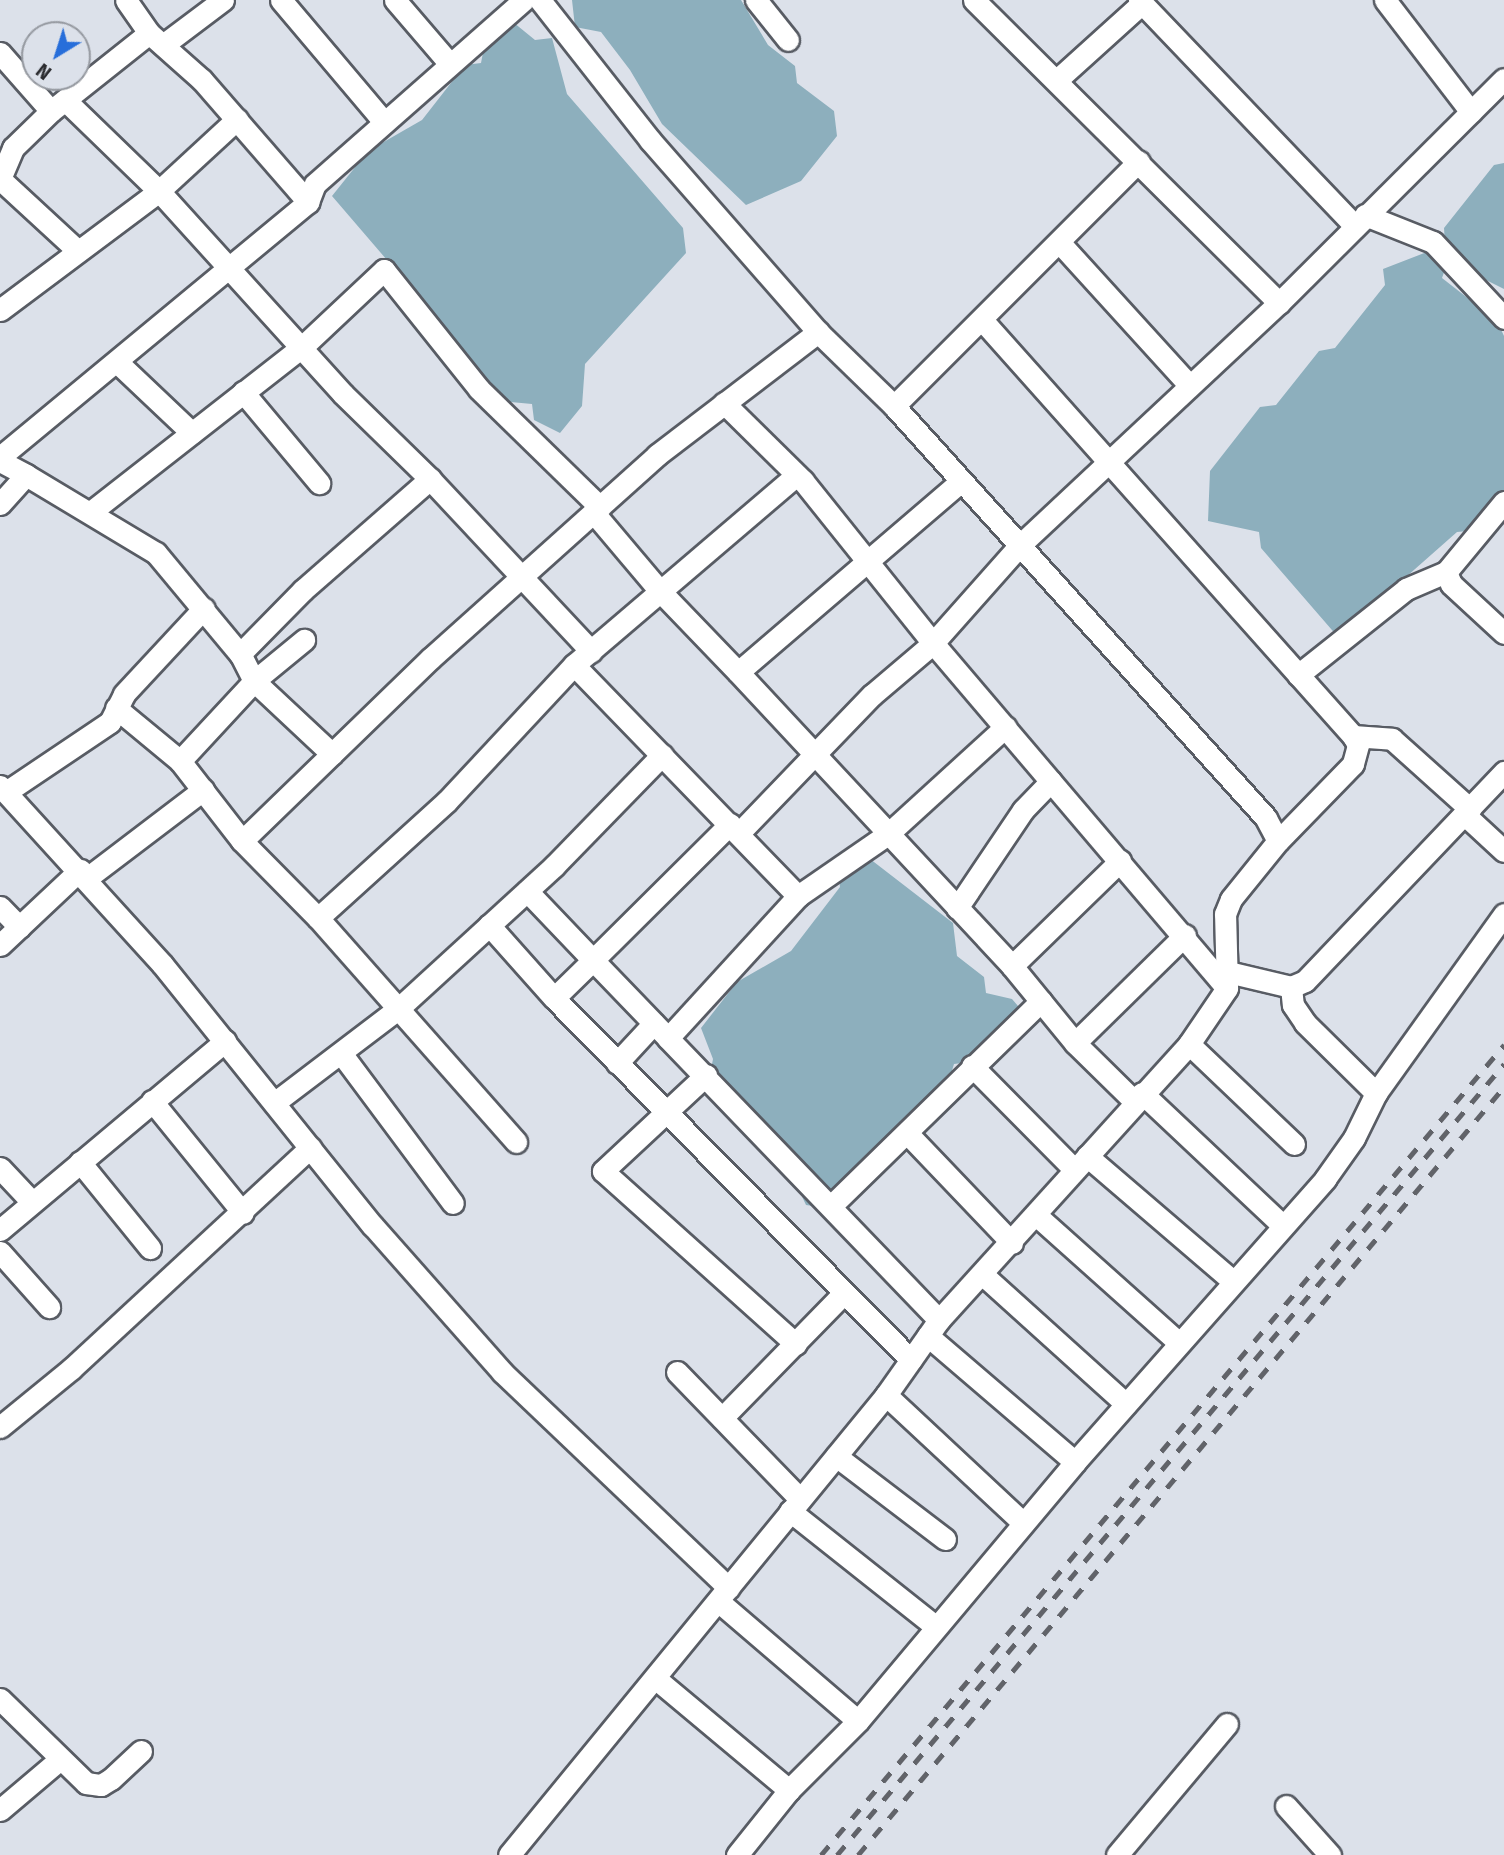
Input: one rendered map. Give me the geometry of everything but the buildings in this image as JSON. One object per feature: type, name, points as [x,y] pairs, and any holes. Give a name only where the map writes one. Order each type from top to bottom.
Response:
[{"type":"street","points":[[125,0],[156,39],[237,119],[309,202]]},
{"type":"street","points":[[78,251],[0,179],[7,155],[58,106],[156,39],[223,0]]},
{"type":"street","points":[[281,0],[384,122]]},
{"type":"street","points":[[395,0],[449,63]]},
{"type":"street","points":[[332,754],[254,681],[240,654],[156,553],[92,511],[0,459],[309,202],[315,184],[449,63],[524,0]]},
{"type":"street","points":[[540,0],[650,140],[818,332],[894,406],[1266,818],[1278,841]]},
{"type":"street","points":[[756,0],[788,40]]},
{"type":"street","points":[[974,0],[1058,79],[1279,303]]},
{"type":"street","points":[[1058,79],[1140,2],[1360,221],[1433,242],[1504,318]]},
{"type":"street","points":[[1396,5],[1471,112]]},
{"type":"street","points":[[0,53],[159,191],[301,348],[430,479],[591,651]]},
{"type":"street","points":[[554,998],[933,643],[1019,546],[1188,384],[1279,303],[1504,79]]},
{"type":"street","points":[[0,310],[159,191],[237,119]]},
{"type":"street","points":[[894,406],[983,321],[1139,161]]},
{"type":"street","points":[[1059,242],[1188,384]]},
{"type":"street","points":[[92,511],[301,348],[387,270],[479,388],[597,510],[660,591],[1012,966],[1075,1043],[1282,1224]]},
{"type":"street","points":[[509,1855],[886,1395],[933,1328],[1189,1044],[1228,980],[1225,914],[1240,886],[1278,841],[1353,764],[1358,745],[1353,736],[983,321]]},
{"type":"street","points":[[242,841],[521,576],[724,403],[818,332]]},
{"type":"street","points":[[117,362],[192,433]]},
{"type":"street","points":[[243,393],[319,483]]},
{"type":"street","points":[[724,403],[795,476],[1051,781],[1185,936],[1228,980],[1292,987],[1332,956],[1504,772]]},
{"type":"street","points":[[0,504],[26,475]]},
{"type":"street","points":[[318,918],[447,801],[574,666],[795,476]]},
{"type":"street","points":[[240,654],[303,590],[430,479]]},
{"type":"street","points":[[738,672],[960,482]]},
{"type":"street","points":[[1298,675],[1406,589],[1446,572],[1503,505]]},
{"type":"street","points":[[1446,572],[1451,584],[1504,633]]},
{"type":"street","points":[[204,608],[97,732],[3,789],[83,874],[225,1041],[373,1226],[502,1372],[723,1595],[858,1721]]},
{"type":"street","points":[[180,761],[254,681],[304,640]]},
{"type":"street","points":[[574,666],[798,896]]},
{"type":"street","points":[[116,708],[180,761],[242,841],[318,918],[516,1142]]},
{"type":"street","points":[[617,1063],[661,1031],[798,896],[888,834],[1005,727]]},
{"type":"street","points":[[1353,736],[1392,739],[1504,851]]},
{"type":"street","points":[[274,1103],[398,1009],[527,891],[662,755]]},
{"type":"street","points":[[957,908],[1023,810],[1051,781]]},
{"type":"street","points":[[0,945],[83,874],[202,790]]},
{"type":"street","points":[[1012,966],[1120,861]]},
{"type":"street","points":[[527,891],[832,1205],[933,1328],[1075,1462]]},
{"type":"street","points":[[0,907],[19,927]]},
{"type":"street","points":[[737,1855],[789,1790],[858,1721],[1022,1522],[1282,1224],[1325,1179],[1354,1138],[1376,1093],[1504,914]]},
{"type":"street","points":[[489,925],[554,998],[665,1113],[911,1360]]},
{"type":"street","points":[[1075,1043],[1185,936]]},
{"type":"street","points":[[1292,987],[1293,1005],[1305,1023],[1376,1093]]},
{"type":"street","points":[[832,1205],[907,1133],[971,1066],[1041,1001]]},
{"type":"street","points":[[0,1230],[225,1041]]},
{"type":"street","points":[[1189,1044],[1294,1144]]},
{"type":"street","points":[[341,1053],[453,1203]]},
{"type":"street","points":[[971,1066],[1081,1163],[1233,1281]]},
{"type":"street","points":[[706,1076],[603,1171],[796,1344]]},
{"type":"street","points":[[152,1101],[243,1213]]},
{"type":"street","points":[[907,1133],[1012,1243]]},
{"type":"street","points":[[5,1415],[243,1213],[310,1148]]},
{"type":"street","points":[[80,1162],[150,1248]]},
{"type":"street","points":[[0,1168],[32,1202]]},
{"type":"street","points":[[1036,1215],[1179,1343]]},
{"type":"street","points":[[0,1252],[49,1307]]},
{"type":"street","points":[[982,1274],[1126,1404]]},
{"type":"street","points":[[722,1418],[843,1294]]},
{"type":"street","points":[[677,1372],[722,1418],[795,1505],[935,1626]]},
{"type":"street","points":[[886,1395],[1022,1522]]},
{"type":"street","points":[[836,1456],[945,1539]]},
{"type":"street","points":[[655,1678],[789,1790]]},
{"type":"street","points":[[0,1700],[59,1760],[86,1783],[101,1785],[141,1751]]},
{"type":"street","points":[[1118,1855],[1227,1724]]},
{"type":"street","points":[[0,1810],[59,1760]]},
{"type":"street","points":[[1286,1806],[1330,1855]]},
{"type":"water","points":[[572,0],[741,0],[768,45],[795,66],[797,83],[834,111],[837,136],[801,181],[746,205],[662,124],[630,70],[601,32],[575,27]]},
{"type":"water","points":[[508,18],[535,40],[552,38],[567,94],[683,228],[686,253],[585,364],[582,406],[560,433],[534,420],[532,404],[490,400],[471,378],[468,354],[431,325],[429,309],[332,196],[368,151],[422,120],[465,65],[481,63],[486,37]]},
{"type":"water","points":[[1504,163],[1504,289],[1448,261],[1442,278],[1497,321],[1504,336],[1504,491],[1495,503],[1490,529],[1457,532],[1338,637],[1261,548],[1259,532],[1208,521],[1210,471],[1260,407],[1276,405],[1319,351],[1335,348],[1385,285],[1383,269],[1445,245],[1444,228],[1494,165]]},
{"type":"water","points":[[861,852],[953,923],[957,956],[984,977],[986,993],[1012,999],[1031,1021],[991,1034],[986,1060],[954,1064],[936,1123],[911,1119],[877,1180],[861,1182],[840,1210],[806,1205],[784,1158],[708,1085],[713,1059],[701,1028],[737,982],[791,951],[840,887],[838,871]]},
{"type":"railway","points":[[821,1855],[1504,1045]]},
{"type":"railway","points":[[837,1855],[1504,1064]]},
{"type":"railway","points":[[858,1855],[1504,1087]]}]
